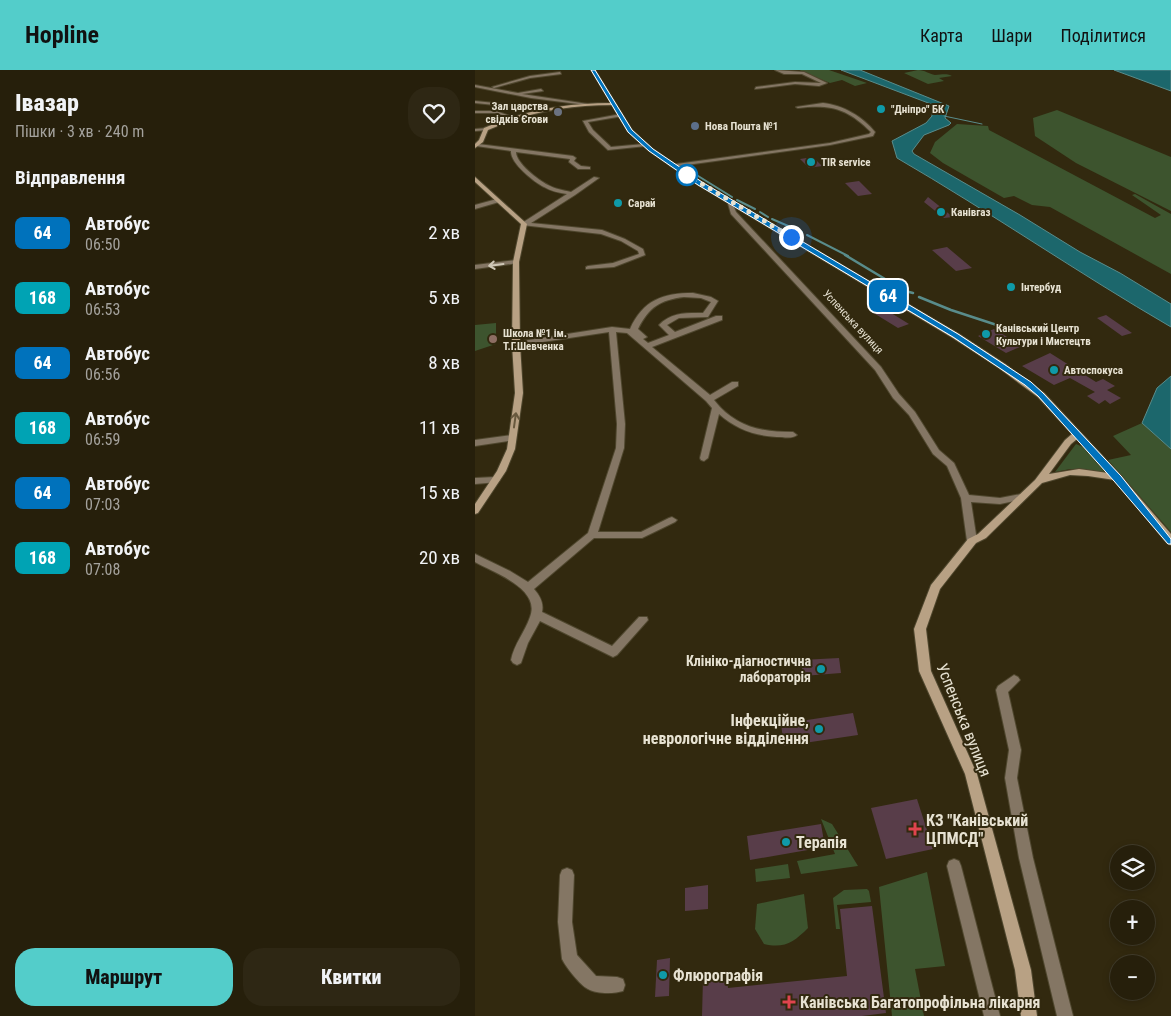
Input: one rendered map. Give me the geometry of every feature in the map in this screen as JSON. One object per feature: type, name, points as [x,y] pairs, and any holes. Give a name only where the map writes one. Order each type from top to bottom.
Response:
[{"type":"street","points":[[593,70],[630,131],[644,145],[729,201],[955,336],[1041,394],[1118,478],[1171,541]]},
{"type":"street","points":[[756,88],[795,83],[819,86],[825,82],[797,71],[784,73],[777,70]]},
{"type":"street","points":[[493,87],[530,77],[559,73]]},
{"type":"street","points":[[493,87],[498,82]]},
{"type":"street","points":[[475,86],[493,87],[554,101],[587,104]]},
{"type":"street","points":[[517,94],[541,90]]},
{"type":"street","points":[[475,102],[516,106]]},
{"type":"street","points":[[672,165],[830,144],[871,135],[873,132],[845,110],[833,104],[823,103],[798,107]]},
{"type":"street","points":[[475,130],[487,129],[511,117],[564,106],[614,104]]},
{"type":"street","points":[[475,112],[496,112],[511,117]]},
{"type":"street","points":[[621,116],[585,121],[591,131],[609,148],[644,145]]},
{"type":"street","points":[[487,129],[476,146],[573,158],[571,161],[580,168],[588,168]]},
{"type":"street","points":[[514,150],[515,160],[545,187],[573,194]]},
{"type":"street","points":[[475,511],[495,480],[511,449],[519,393],[516,344],[516,262],[524,224],[596,178]]},
{"type":"street","points":[[475,179],[524,224],[602,232],[623,240],[641,250],[643,255],[614,265],[588,268]]},
{"type":"street","points":[[475,207],[497,201]]},
{"type":"street","name":"Успенська вулиця","points":[[729,201],[733,212],[878,370],[896,396],[912,414],[936,452],[951,465],[966,498],[972,542]]},
{"type":"street","points":[[475,267],[516,262]]},
{"type":"street","points":[[646,343],[635,329],[640,315],[654,303],[676,296],[706,296],[715,300],[705,315],[703,324]]},
{"type":"street","points":[[674,335],[663,325],[669,318],[680,315],[705,315]]},
{"type":"street","points":[[646,343],[674,335],[719,318]]},
{"type":"street","points":[[516,344],[612,329],[629,331],[646,343],[709,399],[729,420],[746,430],[769,435],[793,435]]},
{"type":"street","points":[[529,587],[592,535],[620,448],[621,424],[612,329]]},
{"type":"street","points":[[709,399],[735,384]]},
{"type":"street","points":[[704,458],[716,408]]},
{"type":"street","name":"Успенська вулиця","points":[[1029,1016],[1023,970],[971,774],[925,671],[920,629],[935,588],[972,542],[983,536],[1038,482],[1068,442],[1077,434]]},
{"type":"street","points":[[475,443],[512,438]]},
{"type":"street","points":[[1038,482],[1058,473],[1084,471],[1118,478]]},
{"type":"street","points":[[475,481],[495,480]]},
{"type":"street","points":[[966,498],[999,501],[1021,497]]},
{"type":"street","points":[[592,535],[642,535],[672,520]]},
{"type":"street","points":[[475,558],[529,587],[539,603],[537,615],[518,650],[517,660]]},
{"type":"street","points":[[537,615],[613,652],[643,620]]},
{"type":"street","points":[[1014,680],[1002,690],[1015,750],[1011,778],[1025,858],[1065,1016]]},
{"type":"street","points":[[954,866],[992,1016]]},
{"type":"street","points":[[567,875],[565,922],[569,959],[592,983],[617,985]]},
{"type":"green space","points":[[799,70],[829,70],[867,83],[855,86],[842,80],[830,83]]},
{"type":"green space","points":[[918,70],[935,75],[945,74],[952,76],[939,78],[944,81],[928,84],[904,73]]},
{"type":"green space","points":[[1057,110],[1171,157],[1171,211],[1076,163],[1035,136],[1033,118]]},
{"type":"green space","points":[[957,124],[988,126],[989,130],[1155,218],[1161,215],[1132,195],[1135,194],[1171,214],[1171,274],[1050,207],[1032,205],[1014,196],[1004,198],[943,163],[930,153],[935,142]]},
{"type":"green space","points":[[496,323],[496,344],[475,351],[475,325]]},
{"type":"green space","points":[[1142,423],[1171,449],[1171,532],[1108,460],[1131,455],[1113,436]]},
{"type":"green space","points":[[1076,444],[1083,447],[1105,472],[1070,469],[1055,472]]},
{"type":"green space","points":[[821,819],[832,824],[858,866],[801,874],[797,861],[835,854]]},
{"type":"green space","points":[[788,864],[790,878],[756,882],[755,869]]},
{"type":"green space","points":[[927,872],[945,966],[915,969],[924,1016],[892,1016],[879,887]]},
{"type":"green space","points":[[867,889],[871,902],[837,905],[840,929],[836,929],[833,898],[844,890]]},
{"type":"green space","points":[[804,894],[808,928],[793,941],[783,945],[764,944],[755,929],[757,904]]},
{"type":"water","points":[[841,70],[860,70],[949,106],[945,118],[951,123],[924,135],[912,151],[914,154],[1171,304],[1171,327],[897,158],[892,141],[926,123],[932,116],[931,104]]},
{"type":"water","points":[[1114,70],[1171,70],[1171,91]]},
{"type":"water","points":[[1171,376],[1171,449],[1142,423],[1157,388]]},
{"type":"building","name":"TIR service","points":[[813,157],[822,166],[809,168],[800,159]]},
{"type":"building","points":[[859,181],[872,194],[858,196],[845,183]]},
{"type":"building","name":"Канівгаз","points":[[928,197],[953,217],[944,218],[924,202]]},
{"type":"building","points":[[947,247],[972,268],[956,271],[932,250]]},
{"type":"building","points":[[883,308],[909,324],[898,328],[872,312]]},
{"type":"building","points":[[1106,315],[1132,333],[1122,336],[1097,318]]},
{"type":"building","points":[[994,329],[1022,346],[1006,353],[978,336]]},
{"type":"building","points":[[1050,353],[1096,382],[1103,379],[1115,386],[1107,390],[1121,398],[1110,404],[1105,400],[1099,404],[1087,396],[1095,392],[1070,378],[1054,385],[1022,366]]},
{"type":"building","name":"Клініко-діагностична лабораторія","points":[[839,658],[841,673],[803,676],[801,660]]},
{"type":"building","name":"Інфекційне, неврологічне відділення","points":[[853,713],[858,735],[784,746],[781,724]]},
{"type":"building","name":"КЗ \"Канівський ЦПМСД\"","points":[[917,799],[933,849],[886,859],[871,808]]},
{"type":"building","name":"Терапія","points":[[821,824],[825,847],[750,860],[747,836]]},
{"type":"building","points":[[708,885],[708,909],[685,911],[685,888]]},
{"type":"building","points":[[872,906],[886,1013],[862,1016],[702,1016],[703,978],[727,976],[728,988],[847,976],[840,909]]},
{"type":"building","name":"Флюрографія","points":[[670,958],[669,996],[655,997],[657,960]]},
{"type":"waterway","points":[[944,116],[982,124]]},
{"type":"waterway","points":[[682,166],[732,197]]},
{"type":"waterway","points":[[737,200],[755,209]]},
{"type":"waterway","points":[[760,212],[768,217]]},
{"type":"waterway","points":[[772,219],[802,232]]},
{"type":"waterway","points":[[807,235],[848,256]]},
{"type":"waterway","points":[[845,255],[905,291],[913,293]]},
{"type":"waterway","points":[[919,297],[951,310],[1012,330]]},
{"type":"bus line","name":"64","points":[[593,70],[630,131],[644,145],[700,184],[955,336],[1041,394],[1118,478],[1171,541]]},
{"type":"place","name":"\"Дніпро\" БК","points":[[881,109]]},
{"type":"place","name":"Зал царства свідків Єгови","points":[[558,112]]},
{"type":"place","name":"Нова Пошта №1","points":[[695,126]]},
{"type":"place","name":"TIR service","points":[[811,162]]},
{"type":"place","name":"Сарай","points":[[618,203]]},
{"type":"place","name":"Канівгаз","points":[[941,212]]},
{"type":"place","name":"Інтербуд","points":[[1011,287]]},
{"type":"place","name":"Канівський Центр Культури і Мистецтв","points":[[986,334]]},
{"type":"place","name":"Школа №1 ім. Т.Г.Шевченка","points":[[493,339]]},
{"type":"place","name":"Автоспокуса","points":[[1054,370]]},
{"type":"place","name":"Клініко-діагностична лабораторія","points":[[821,669]]},
{"type":"place","name":"Інфекційне, неврологічне відділення","points":[[819,729]]},
{"type":"place","name":"КЗ \"Канівський ЦПМСД\"","points":[[915,829]]},
{"type":"place","name":"Терапія","points":[[786,842]]},
{"type":"place","name":"Флюрографія","points":[[663,975]]},
{"type":"place","name":"Канівська Багатопрофільна лікарня","points":[[789,1002]]},
{"type":"route","points":[[687,175],[791,237]]}]
